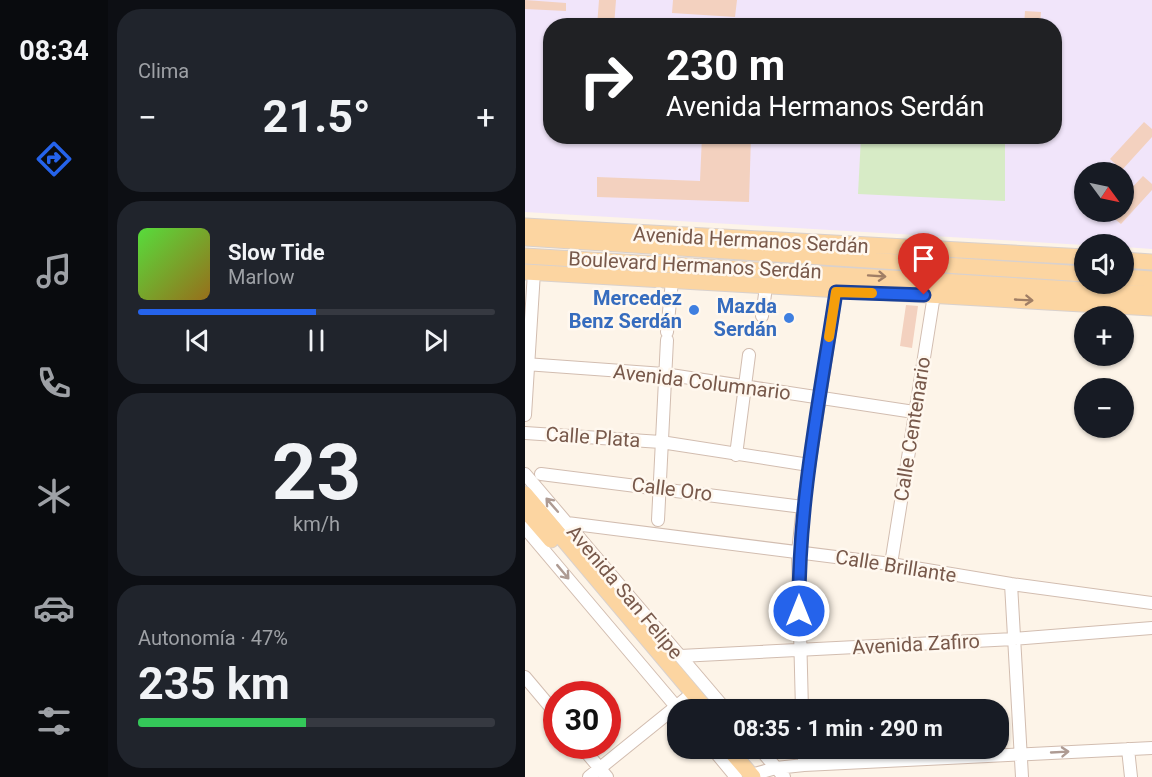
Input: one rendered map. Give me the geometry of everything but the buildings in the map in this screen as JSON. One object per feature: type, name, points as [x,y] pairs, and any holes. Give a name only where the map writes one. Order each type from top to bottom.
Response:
[{"type":"main road","name":"Avenida Hermanos Serdán","points":[[525,226],[1074,256]]},
{"type":"main road","name":"Boulevard Hermanos Serdán","points":[[525,238],[1074,273]]},
{"type":"main road","name":"Boulevard Hermanos Serdán","points":[[525,256],[929,280],[1074,281]]},
{"type":"main road","points":[[1134,261],[1152,262]]},
{"type":"main road","points":[[736,267],[760,287]]},
{"type":"main road","points":[[529,272],[836,292],[1152,308]]},
{"type":"main road","points":[[807,272],[817,278],[844,283],[862,293]]},
{"type":"main road","points":[[1134,281],[1152,273]]},
{"type":"main road","points":[[929,280],[941,287],[979,291],[989,298]]},
{"type":"main road","name":"Boulevard Hermanos Serdán","points":[[1134,281],[1152,294]]},
{"type":"main road","points":[[1096,304],[1113,294]]},
{"type":"main road","name":"Avenida San Felipe","points":[[525,494],[534,531]]},
{"type":"main road","name":"Avenida San Felipe","points":[[525,510],[534,531],[682,699]]},
{"type":"main road","points":[[742,759],[761,775]]},
{"type":"main road","points":[[749,759],[761,775]]},
{"type":"street","points":[[525,415],[529,272]]},
{"type":"street","points":[[658,520],[672,281]]},
{"type":"street","points":[[760,287],[762,316]]},
{"type":"street","points":[[801,699],[798,552],[836,292]]},
{"type":"street","name":"Calle Centenario","points":[[891,564],[934,296]]},
{"type":"street","points":[[736,455],[749,355]]},
{"type":"street","name":"Avenida Columnario","points":[[526,364],[665,374],[914,412]]},
{"type":"street","name":"Calle Plata","points":[[525,433],[661,442],[809,465]]},
{"type":"street","name":"Avenida San Felipe","points":[[525,474],[717,699]]},
{"type":"street","name":"Calle Oro","points":[[541,474],[659,487],[803,507]]},
{"type":"street","name":"Calle Brillante","points":[[567,523],[891,564],[1011,584],[1152,603]]},
{"type":"street","name":"Avenida San Felipe","points":[[534,531],[682,699]]},
{"type":"street","points":[[1011,584],[1022,777]]},
{"type":"street","name":"Avenida Zafiro","points":[[680,656],[1014,639],[1152,628]]},
{"type":"street","points":[[525,677],[543,698]]},
{"type":"street","points":[[589,777],[604,773],[667,719]]},
{"type":"street","points":[[732,759],[761,775],[804,765],[1152,748]]},
{"type":"street","points":[[1128,749],[1131,777]]},
{"type":"street","points":[[592,759],[604,773]]},
{"type":"street","points":[[760,759],[761,775]]},
{"type":"street","points":[[804,759],[804,765]]},
{"type":"shaded area","points":[[525,0],[1152,0],[1152,249],[1134,248],[1134,234],[1074,234],[1074,244],[525,212]]},
{"type":"green space","points":[[861,144],[1005,144],[1005,201],[858,194]]},
{"type":"slow traffic","points":[[829,337],[836,292],[872,293]]},
{"type":"place","name":"Mercedez Benz Serdán","points":[[694,310]]},
{"type":"place","name":"Mazda Serdán","points":[[789,318]]},
{"type":"route","points":[[799,611],[798,552],[803,507],[836,292],[924,295]]}]
